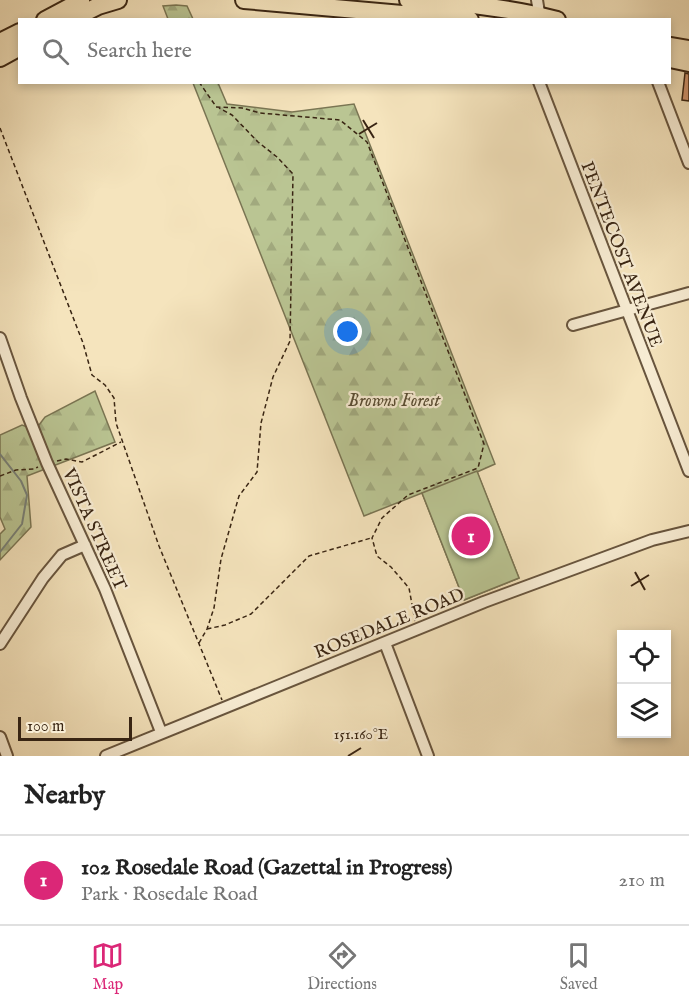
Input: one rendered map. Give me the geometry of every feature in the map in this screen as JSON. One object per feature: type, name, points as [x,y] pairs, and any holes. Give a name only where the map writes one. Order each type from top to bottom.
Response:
[{"type":"highway","points":[[49,18],[85,0]]},
{"type":"highway","points":[[74,18],[98,6],[118,0]]},
{"type":"highway","points":[[244,0],[447,18]]},
{"type":"highway","points":[[408,0],[539,12]]},
{"type":"highway","points":[[0,42],[18,33]]},
{"type":"highway","points":[[671,46],[689,50]]},
{"type":"highway","points":[[0,58],[18,48]]},
{"type":"highway","points":[[671,59],[689,63]]},
{"type":"street","name":"PENTECOST AVENUE","points":[[539,84],[689,471]]},
{"type":"street","points":[[659,84],[689,163]]},
{"type":"street","points":[[573,325],[689,293]]},
{"type":"street","name":"VISTA STREET","points":[[0,339],[47,463],[105,589],[161,732]]},
{"type":"street","name":"ROSEDALE ROAD","points":[[106,756],[131,751],[161,732],[483,602],[652,540],[689,531]]},
{"type":"street","points":[[0,644],[43,579],[62,555],[85,545]]},
{"type":"street","points":[[385,643],[428,756]]},
{"type":"street","points":[[0,737],[7,756]]},
{"type":"path","points":[[199,644],[207,630],[214,608],[221,559],[239,496],[257,472],[261,423],[273,377],[290,341],[293,191],[293,174],[232,115],[216,107],[200,84]]},
{"type":"path","points":[[216,107],[340,120],[367,142],[484,444],[478,468],[408,495],[382,518],[372,538],[377,556],[391,567],[409,588],[417,630]]},
{"type":"path","points":[[0,128],[83,343],[92,375],[105,385],[114,398],[116,423],[159,546],[224,707]]},
{"type":"path","points":[[0,476],[16,470],[34,469],[47,463],[66,459],[82,462],[122,441]]},
{"type":"path","points":[[207,630],[225,626],[251,614],[309,556],[372,538]]},
{"type":"green space","points":[[163,6],[187,6],[193,18],[168,18]]},
{"type":"green space","name":"Browns Forest","points":[[193,84],[218,84],[227,104],[292,112],[354,104],[495,464],[477,472],[519,578],[464,600],[422,493],[364,516]]},
{"type":"green space","points":[[95,391],[115,442],[27,476],[31,527],[0,560],[0,534],[5,529],[0,517],[0,435],[22,425],[30,428],[39,425],[45,417]]},
{"type":"green space","points":[[477,471],[519,578],[464,600],[422,493]]},
{"type":"building","points":[[685,73],[689,74],[689,101],[682,100]]},
{"type":"waterway","points":[[0,454],[21,481],[27,495],[22,524],[0,552]]},
{"type":"place","name":"102 Rosedale Road (Gazettal in Progress)","points":[[471,536]]}]
